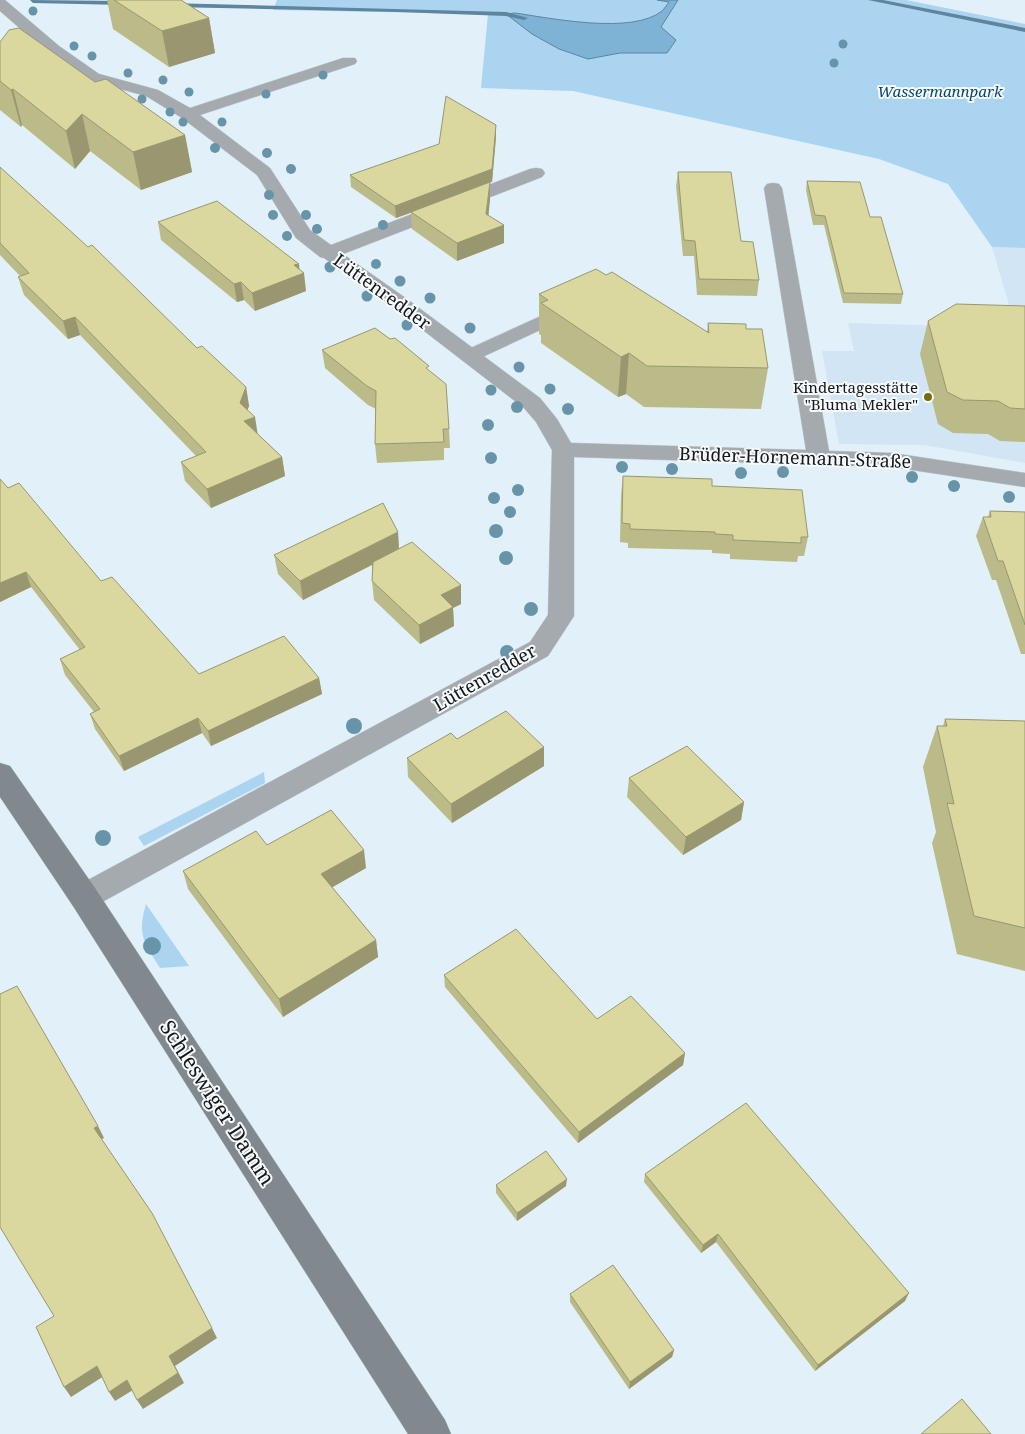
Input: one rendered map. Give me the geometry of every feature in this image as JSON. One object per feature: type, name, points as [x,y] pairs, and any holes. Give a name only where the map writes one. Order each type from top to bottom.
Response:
[{"type":"main road","name":"Schleswiger Damm","points":[[0,774],[84,897],[431,1434]]},
{"type":"street","name":"Lüttenredder","points":[[0,3],[46,52],[94,77],[152,93],[188,114],[264,172],[303,234],[327,253],[400,303],[532,403],[546,419],[563,450],[561,616],[539,650],[84,897]]},
{"type":"street","points":[[188,114],[348,61]]},
{"type":"street","name":"Lüttenredder","points":[[327,253],[536,173]]},
{"type":"street","points":[[774,188],[819,456]]},
{"type":"street","points":[[469,356],[595,298]]},
{"type":"street","name":"Brüder-Hornemann-Straße","points":[[563,450],[819,456],[917,462],[1025,480]]},
{"type":"shaded area","points":[[657,0],[678,0],[661,27],[676,40],[667,53],[620,53],[588,59],[559,49],[532,34],[506,14],[515,13],[590,23],[631,22],[649,18],[662,11],[669,2]]},
{"type":"shaded area","name":"Kindertagesstätte \"Bluma Mekler\"","points":[[992,247],[1025,248],[1025,463],[924,445],[839,444],[822,351],[854,351],[848,323],[1016,328]]},
{"type":"green space","name":"Wassermannpark","points":[[277,0],[906,0],[1025,24],[1025,248],[992,247],[948,184],[879,159],[573,91],[481,88],[488,14],[273,10]]},
{"type":"green space","points":[[264,772],[265,783],[144,846],[138,837]]},
{"type":"green space","points":[[146,904],[189,966],[160,968],[146,944],[142,931]]},
{"type":"building","points":[[114,0],[181,0],[209,18],[162,31]]},
{"type":"building","points":[[19,28],[95,82],[106,79],[185,135],[133,152],[82,114],[66,131],[0,81],[0,42],[9,30]]},
{"type":"building","points":[[446,96],[496,125],[492,169],[395,206],[350,175],[439,144]]},
{"type":"building","points":[[0,167],[88,247],[92,245],[197,348],[202,346],[246,387],[240,403],[255,417],[244,421],[282,457],[207,489],[181,462],[206,452],[75,317],[63,321],[18,277],[29,273],[0,243]]},
{"type":"building","points":[[678,172],[731,172],[741,241],[753,242],[759,280],[699,279],[695,241],[684,240]]},
{"type":"building","points":[[807,181],[860,182],[870,217],[881,217],[903,294],[844,293],[825,216],[815,215]]},
{"type":"building","points":[[490,182],[486,214],[504,225],[457,243],[411,212]]},
{"type":"building","points":[[217,201],[299,264],[294,265],[304,273],[252,293],[241,282],[234,284],[158,222]]},
{"type":"building","points":[[596,269],[606,275],[612,272],[709,333],[708,323],[746,324],[746,329],[762,329],[768,368],[647,366],[629,353],[621,357],[541,303],[548,300],[539,294]]},
{"type":"building","points":[[956,304],[1025,306],[1025,409],[1010,408],[998,401],[963,400],[947,392],[928,321]]},
{"type":"building","points":[[375,328],[390,339],[395,338],[429,366],[426,368],[446,384],[449,429],[443,429],[444,442],[375,444],[376,391],[322,350]]},
{"type":"building","points":[[623,476],[712,479],[712,486],[802,490],[808,537],[801,537],[801,543],[733,540],[733,535],[715,534],[715,532],[630,529],[630,524],[622,523]]},
{"type":"building","points":[[0,479],[8,488],[19,483],[101,581],[112,577],[199,674],[284,636],[319,678],[208,731],[198,718],[119,756],[90,714],[100,709],[60,659],[85,647],[26,572],[0,583]]},
{"type":"building","points":[[383,503],[398,532],[300,581],[274,555]]},
{"type":"building","points":[[990,511],[1025,512],[1025,625],[1003,561],[998,561],[983,517],[991,517]]},
{"type":"building","points":[[412,542],[461,585],[441,595],[453,607],[419,625],[372,581],[373,562]]},
{"type":"building","points":[[506,711],[544,747],[451,804],[407,758],[451,733],[457,739]]},
{"type":"building","points":[[945,719],[1025,721],[1025,928],[974,916],[947,803],[954,804],[937,726],[947,726]]},
{"type":"building","points":[[687,746],[744,802],[686,837],[629,778]]},
{"type":"building","points":[[331,810],[364,850],[321,874],[376,940],[279,999],[183,871],[256,831],[267,845]]},
{"type":"building","points":[[516,929],[597,1019],[631,996],[685,1053],[579,1132],[444,975]]},
{"type":"building","points":[[17,986],[98,1126],[94,1128],[152,1213],[212,1328],[169,1356],[178,1373],[137,1400],[127,1380],[109,1392],[97,1366],[64,1387],[36,1327],[54,1316],[0,1227],[0,994]]},
{"type":"building","points":[[746,1103],[909,1293],[818,1365],[718,1234],[703,1245],[645,1174]]},
{"type":"building","points":[[546,1151],[567,1179],[517,1213],[496,1185]]},
{"type":"building","points":[[613,1265],[674,1350],[630,1382],[570,1294]]},
{"type":"building","points":[[962,1399],[991,1434],[921,1434]]},
{"type":"waterway","points":[[872,0],[1025,30]]},
{"type":"waterway","points":[[33,1],[124,3]]},
{"type":"waterway","points":[[171,5],[398,10],[506,14],[524,18]]},
{"type":"place","name":"Kindertagesstätte \"Bluma Mekler\"","points":[[928,397]]}]
